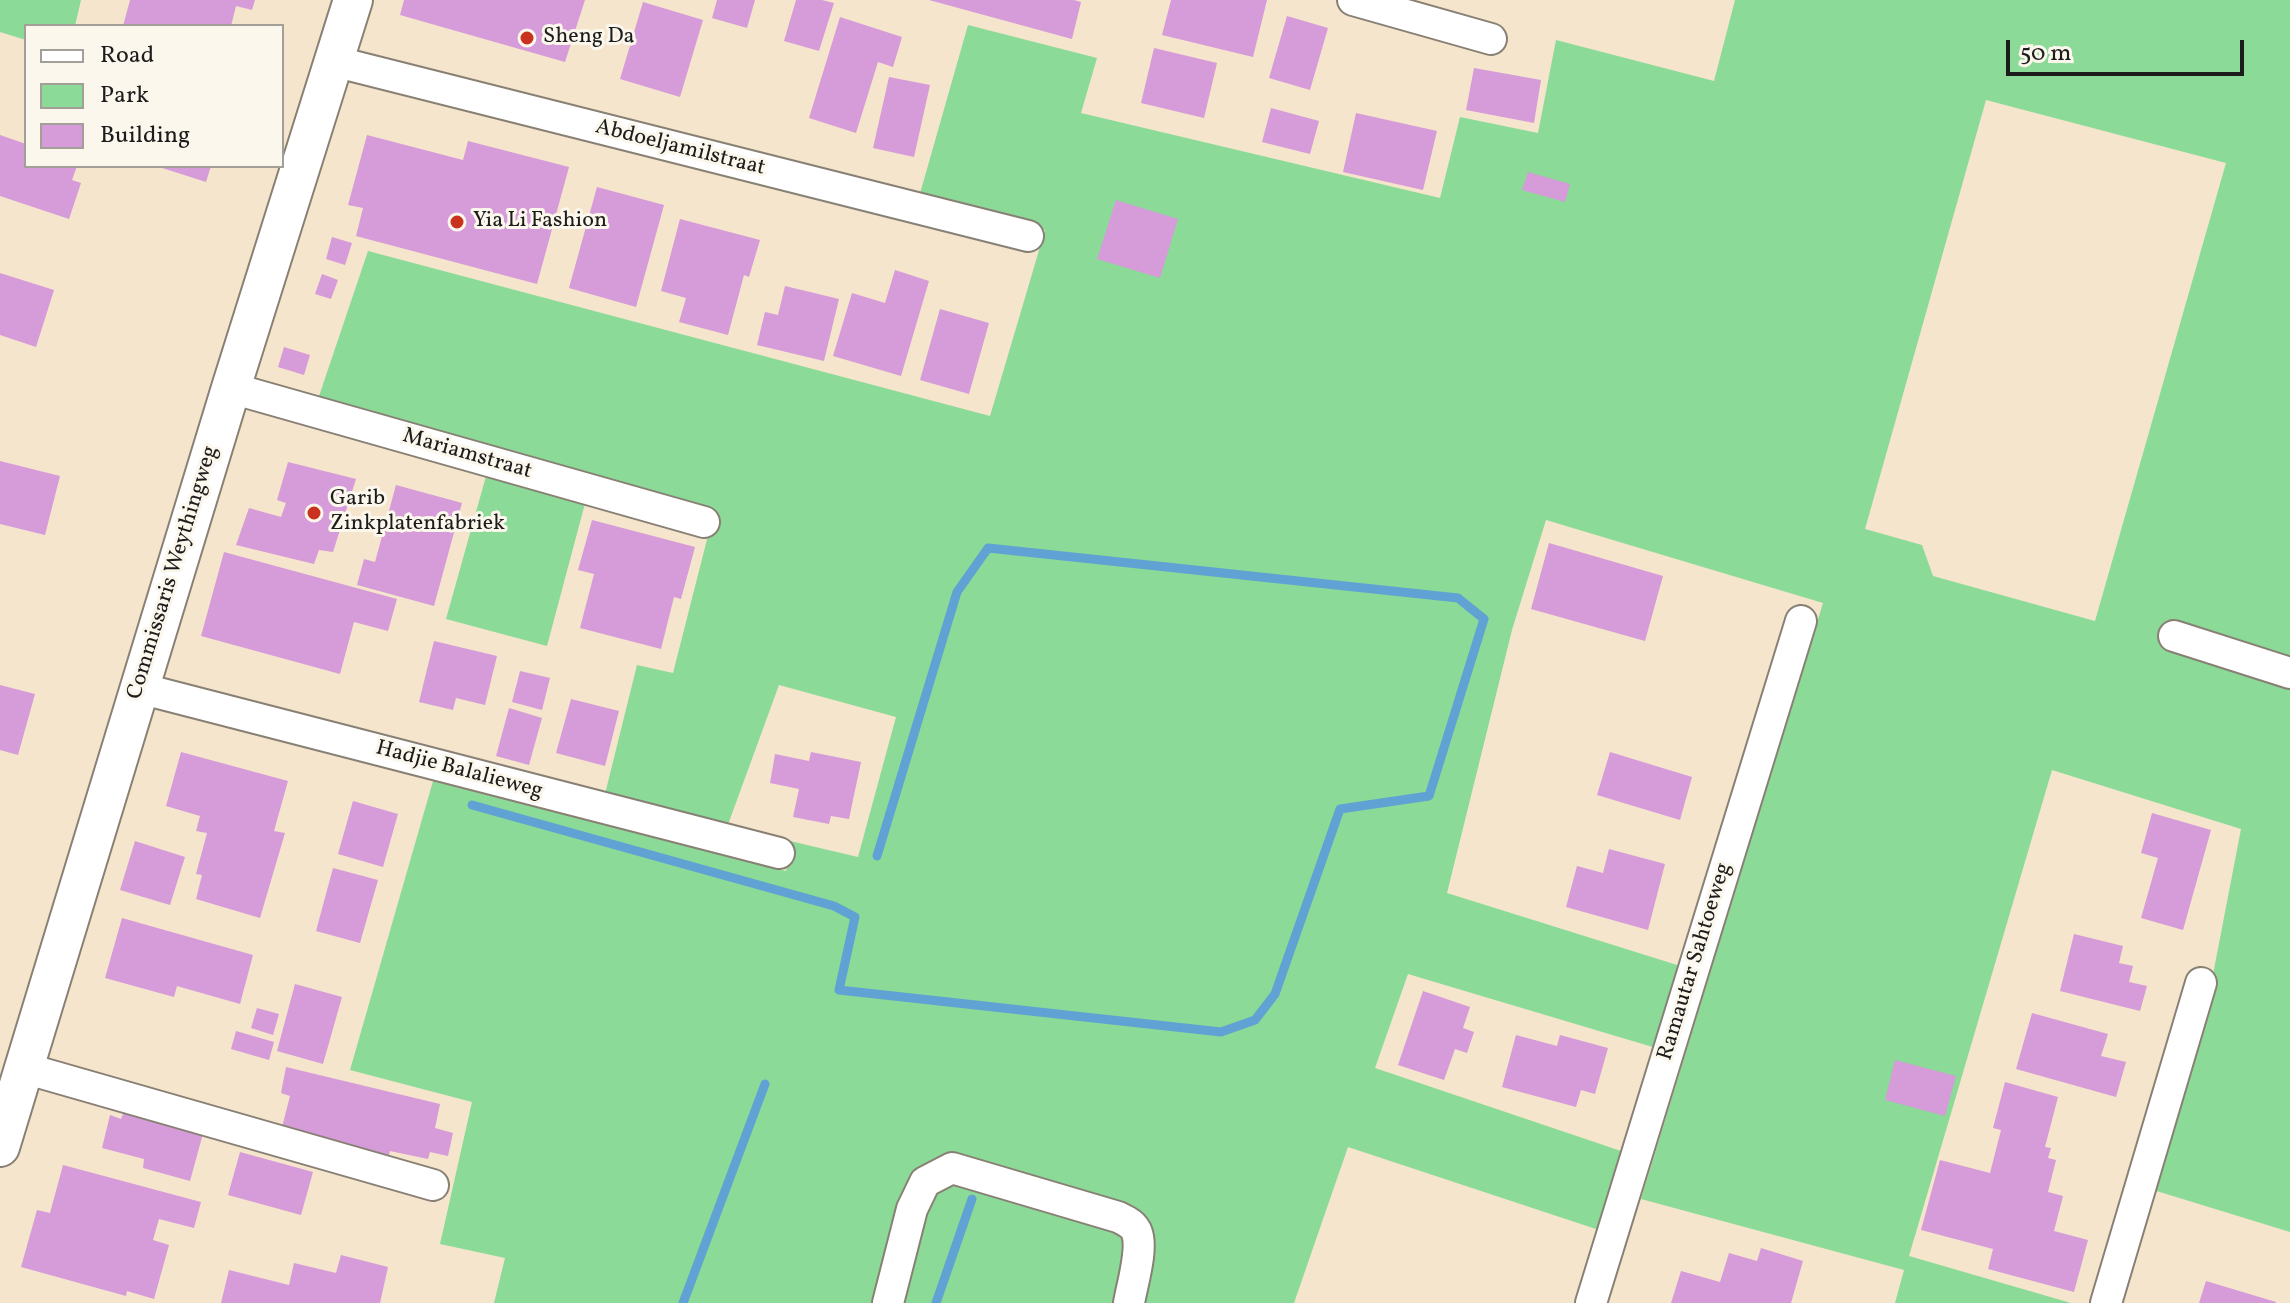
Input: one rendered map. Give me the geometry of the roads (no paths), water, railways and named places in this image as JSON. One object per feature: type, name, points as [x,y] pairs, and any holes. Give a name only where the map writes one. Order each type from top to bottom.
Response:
[{"type":"main road","name":"Commissaris Weythingweg","points":[[0,1147],[231,388],[353,0]]},
{"type":"street","points":[[1353,0],[1491,39]]},
{"type":"street","name":"Abdoeljamilstraat","points":[[333,61],[1028,236]]},
{"type":"street","name":"Mariamstraat","points":[[231,388],[704,522]]},
{"type":"street","name":"Ramautar Sahtoeweg","points":[[1591,1303],[1801,621]]},
{"type":"street","points":[[2174,636],[2290,673]]},
{"type":"street","name":"Hadjie Balalieweg","points":[[139,688],[779,853]]},
{"type":"street","points":[[2106,1303],[2201,983]]},
{"type":"street","points":[[24,1068],[433,1185]]},
{"type":"street","points":[[888,1303],[912,1209],[925,1182],[952,1168],[1118,1217],[1131,1224],[1137,1233],[1139,1246],[1129,1303]]},
{"type":"waterway","points":[[472,805],[834,906],[855,917],[839,990],[1221,1032],[1255,1020],[1275,994],[1340,809],[1429,796],[1484,619],[1458,598],[988,548],[957,592],[877,856]]},
{"type":"waterway","points":[[683,1303],[765,1084]]},
{"type":"waterway","points":[[936,1303],[972,1199]]},
{"type":"place","name":"Sheng Da","points":[[527,38]]},
{"type":"place","name":"Yia Li Fashion","points":[[457,222]]},
{"type":"place","name":"Garib Zinkplatenfabriek","points":[[314,513]]}]
